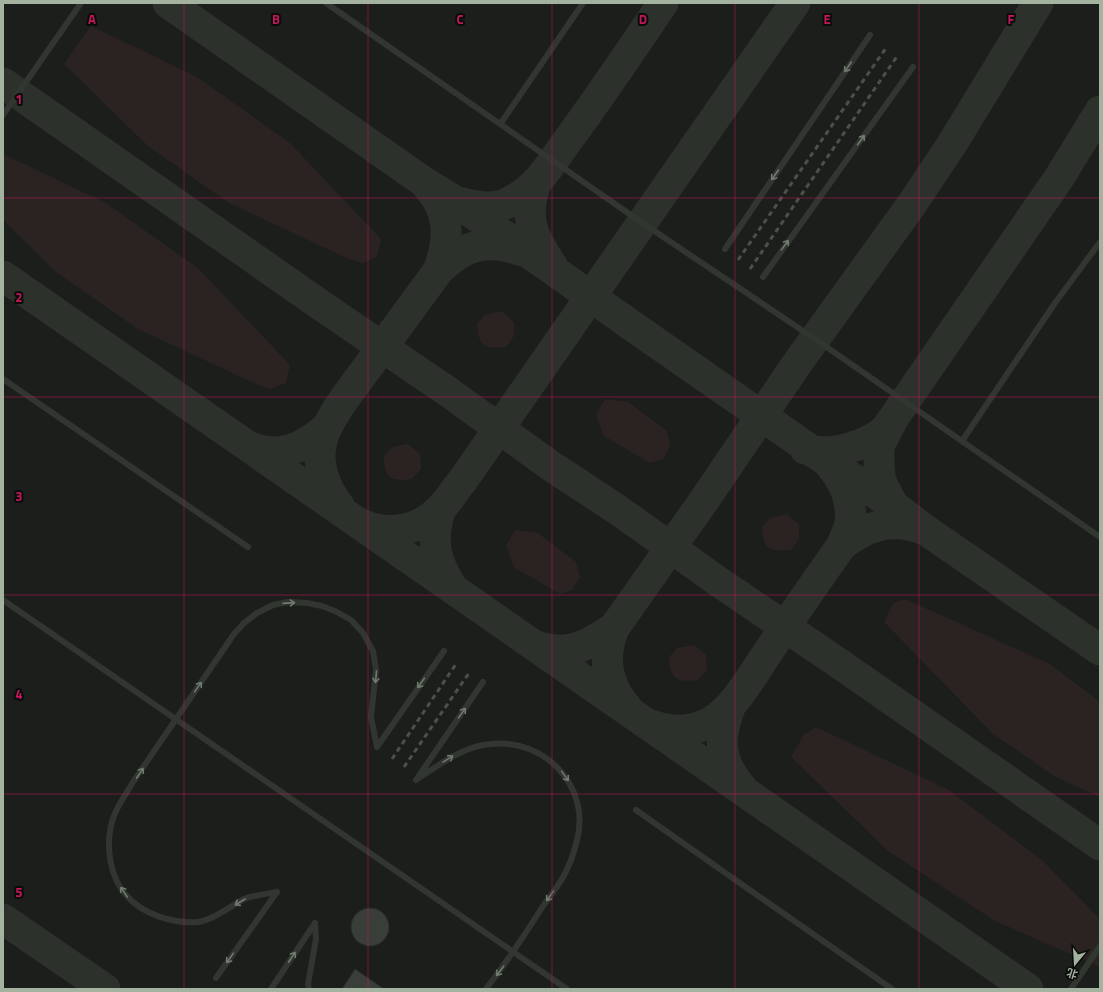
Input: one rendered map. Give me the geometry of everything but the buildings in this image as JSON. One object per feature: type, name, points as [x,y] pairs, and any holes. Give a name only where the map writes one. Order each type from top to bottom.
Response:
[{"type":"lane","points":[[3,115],[81,3]]},
{"type":"lane","points":[[326,3],[501,123],[641,222],[815,339],[1100,537]]},
{"type":"lane","points":[[501,123],[583,3]]},
{"type":"lane","points":[[725,249],[870,35]]},
{"type":"lane","points":[[762,277],[913,67]]},
{"type":"lane","points":[[962,441],[1055,303],[1100,242]]},
{"type":"lane","points":[[3,379],[248,547]]},
{"type":"lane","points":[[3,600],[567,989]]},
{"type":"lane","points":[[216,978],[277,892],[246,899],[199,922],[176,921],[157,916],[138,907],[125,895],[110,862],[108,842],[111,824],[133,782],[234,634],[244,623],[257,613],[273,605],[288,602],[307,602],[335,611],[351,620],[363,633],[373,651],[376,670],[371,717],[377,747],[444,651]]},
{"type":"lane","points":[[483,682],[416,780],[453,756],[471,749],[491,744],[511,744],[529,749],[548,759],[562,771],[575,793],[581,821],[573,855],[562,879],[514,952],[486,989]]},
{"type":"lane","points":[[636,810],[892,989]]},
{"type":"lane","points":[[271,989],[315,923],[316,939],[308,984],[309,989]]},
{"type":"lane","points":[[1071,989],[1100,946]]},
{"type":"shaded area","points":[[3,3],[1100,3],[1100,989],[3,989]]},
{"type":"shaded area","points":[[91,26],[197,77],[290,143],[381,239],[377,257],[362,263],[349,259],[229,203],[148,146],[64,64]]},
{"type":"shaded area","points":[[3,154],[106,203],[199,269],[290,365],[286,383],[270,389],[258,385],[138,329],[56,272],[3,220]]},
{"type":"shaded area","points":[[501,311],[514,322],[514,336],[506,347],[488,346],[481,341],[479,337],[477,324],[485,315]]},
{"type":"shaded area","points":[[605,399],[628,402],[667,431],[670,446],[663,459],[650,463],[604,436],[596,415]]},
{"type":"shaded area","points":[[408,444],[420,454],[421,469],[412,479],[394,479],[387,474],[384,456],[392,447]]},
{"type":"shaded area","points":[[787,514],[799,525],[799,539],[791,550],[769,548],[764,540],[762,527],[770,518]]},
{"type":"shaded area","points":[[515,530],[538,533],[576,562],[580,577],[572,590],[560,594],[514,567],[506,546]]},
{"type":"shaded area","points":[[905,599],[1050,664],[1100,702],[1100,797],[1054,776],[992,733],[884,622],[893,603]]},
{"type":"shaded area","points":[[694,645],[706,655],[707,670],[698,680],[680,680],[673,675],[669,657],[677,648]]},
{"type":"shaded area","points":[[816,727],[949,790],[1043,861],[1100,919],[1100,964],[1098,966],[995,921],[888,851],[791,757],[804,735]]},
{"type":"taxiway","points":[[168,3],[1100,650]]},
{"type":"taxiway","points":[[458,202],[486,207],[500,206],[522,195],[530,188],[550,165],[663,3]]},
{"type":"taxiway","points":[[364,525],[384,530],[405,529],[423,522],[432,516],[446,502],[463,480],[795,3]]},
{"type":"taxiway","points":[[627,708],[614,689],[608,670],[608,649],[614,628],[705,499],[796,365],[912,204],[952,144],[1038,3]]},
{"type":"taxiway","points":[[3,83],[322,306],[447,391],[551,466],[618,510],[716,580],[837,662],[1100,845]]},
{"type":"taxiway","points":[[805,449],[826,452],[837,451],[859,445],[886,429],[1059,178],[1100,111]]},
{"type":"taxiway","points":[[536,183],[530,207],[532,227],[535,237],[553,267]]},
{"type":"taxiway","points":[[426,184],[437,199],[446,226],[444,253],[438,271]]},
{"type":"taxiway","points":[[340,507],[327,486],[320,462],[320,454],[323,436],[345,397],[438,271],[447,262],[466,250],[476,246],[498,245],[522,251]]},
{"type":"taxiway","points":[[3,276],[1028,989]]},
{"type":"taxiway","points":[[892,421],[879,446],[879,464],[880,477],[883,486],[893,505]]},
{"type":"taxiway","points":[[250,447],[272,452],[292,449],[310,441],[327,427]]},
{"type":"taxiway","points":[[651,725],[659,728],[674,730],[690,729],[705,725],[728,708],[748,682],[842,545],[849,527],[850,510],[847,494],[840,479],[831,466]]},
{"type":"taxiway","points":[[441,508],[436,530],[436,550],[438,560],[453,589]]},
{"type":"taxiway","points":[[842,545],[862,532],[882,525],[903,524],[925,530]]},
{"type":"taxiway","points":[[534,645],[546,649],[567,650],[585,645],[614,628]]},
{"type":"taxiway","points":[[731,705],[722,738],[723,748],[728,768],[742,788]]},
{"type":"taxiway","points":[[3,919],[105,989]]},
{"type":"railway","points":[[738,260],[886,48]]},
{"type":"railway","points":[[750,269],[898,55]]},
{"type":"railway","points":[[392,759],[456,664]]},
{"type":"railway","points":[[404,767],[469,673]]}]
